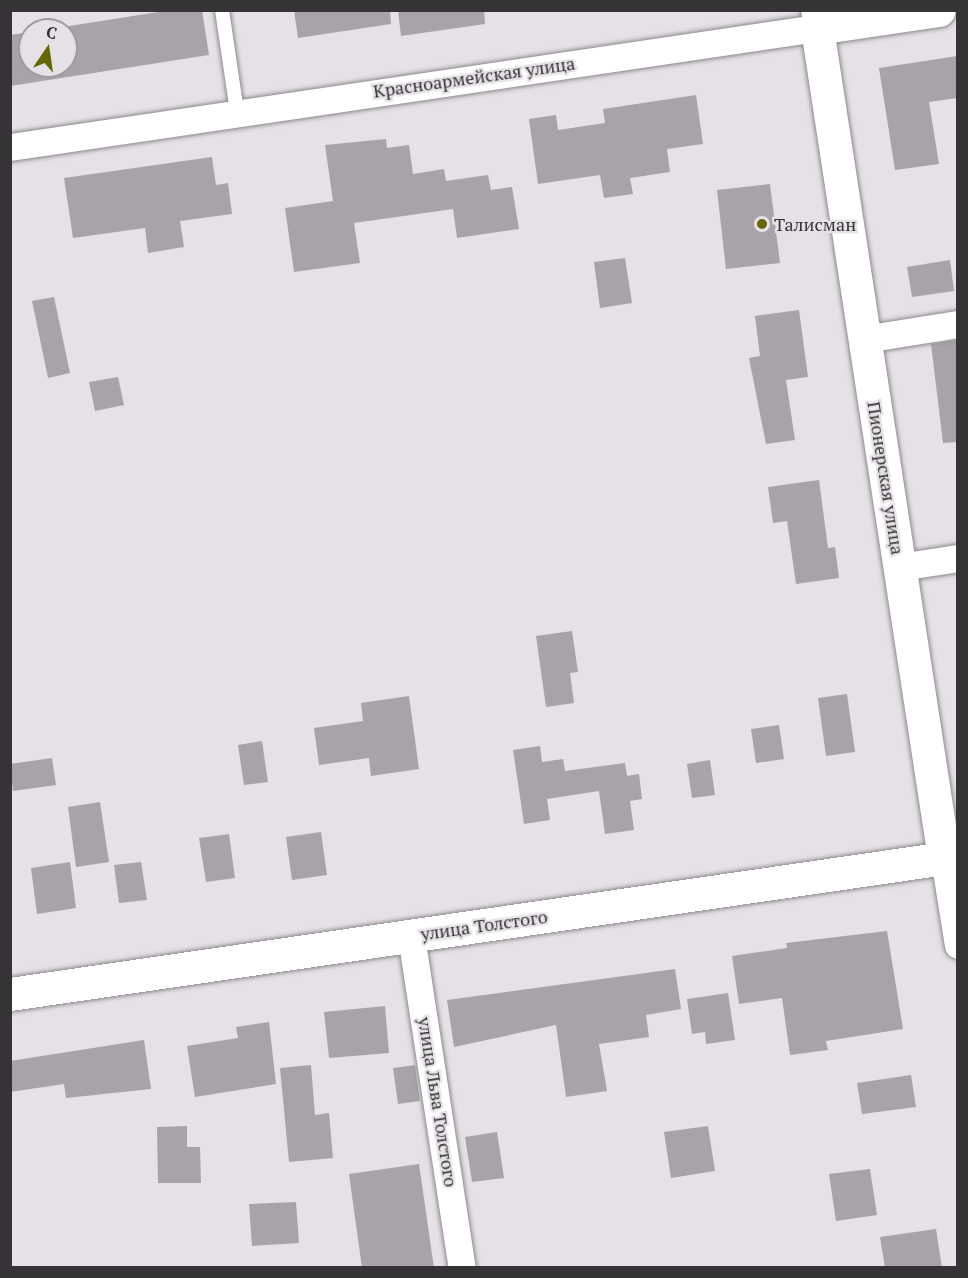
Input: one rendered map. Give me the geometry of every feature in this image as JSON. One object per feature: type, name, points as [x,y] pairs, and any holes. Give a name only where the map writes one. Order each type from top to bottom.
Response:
[{"type":"street","name":"Красноармейская улица","points":[[10,147],[816,19],[939,10]]},
{"type":"street","name":"Пионерская улица","points":[[816,19],[899,567],[951,857],[957,945]]},
{"type":"street","points":[[864,339],[957,324]]},
{"type":"street","points":[[899,567],[957,558]]},
{"type":"street","name":"улица Толстого","points":[[10,994],[951,857]]},
{"type":"street","name":"улица Льва Толстого","points":[[411,936],[462,1268]]},
{"type":"lane","points":[[222,10],[237,111]]},
{"type":"building","points":[[171,10],[202,10],[209,55],[78,75],[78,25]]},
{"type":"building","points":[[294,10],[390,10],[391,24],[298,38]]},
{"type":"building","points":[[398,10],[484,10],[485,24],[401,36]]},
{"type":"building","points":[[18,34],[18,78],[61,78],[10,86],[10,35]]},
{"type":"building","points":[[957,56],[957,98],[929,102],[939,164],[895,170],[879,68]]},
{"type":"building","points":[[696,95],[703,144],[667,149],[670,172],[630,178],[633,194],[604,198],[600,175],[538,184],[529,119],[556,115],[558,130],[605,123],[603,109]]},
{"type":"building","points":[[386,139],[387,148],[409,145],[413,174],[444,169],[446,181],[488,175],[491,190],[512,187],[519,229],[457,238],[453,209],[354,223],[360,263],[294,272],[285,208],[333,201],[325,145]]},
{"type":"building","points":[[212,157],[216,185],[228,183],[232,214],[180,221],[184,247],[148,253],[145,228],[73,238],[64,178]]},
{"type":"building","points":[[770,184],[780,263],[726,269],[717,190]]},
{"type":"building","points":[[625,258],[632,303],[600,308],[594,262]]},
{"type":"building","points":[[950,260],[954,291],[912,297],[907,267]]},
{"type":"building","points":[[54,297],[70,373],[48,378],[32,301]]},
{"type":"building","points":[[799,310],[808,377],[786,380],[795,440],[766,444],[749,358],[760,356],[755,316]]},
{"type":"building","points":[[957,340],[957,442],[943,443],[931,344]]},
{"type":"building","points":[[118,377],[124,405],[95,411],[89,382]]},
{"type":"building","points":[[819,480],[828,548],[835,547],[839,578],[796,584],[787,521],[773,523],[768,487]]},
{"type":"building","points":[[572,631],[578,672],[570,673],[574,703],[546,707],[536,636]]},
{"type":"building","points":[[847,694],[855,752],[826,756],[818,698]]},
{"type":"building","points":[[409,696],[419,769],[371,776],[369,758],[319,765],[314,728],[363,721],[361,703]]},
{"type":"building","points":[[779,725],[784,759],[756,763],[751,729]]},
{"type":"building","points":[[262,741],[268,782],[244,785],[238,745]]},
{"type":"building","points":[[540,746],[542,762],[563,759],[565,771],[625,763],[627,776],[639,774],[642,799],[630,801],[634,830],[605,834],[599,791],[547,799],[550,820],[524,824],[513,750]]},
{"type":"building","points":[[52,758],[56,785],[13,791],[10,764]]},
{"type":"building","points":[[710,760],[715,795],[692,798],[687,764]]},
{"type":"building","points":[[100,802],[109,862],[76,867],[68,807]]},
{"type":"building","points":[[321,832],[327,875],[292,880],[286,837]]},
{"type":"building","points":[[229,834],[235,878],[206,882],[199,838]]},
{"type":"building","points":[[70,862],[76,908],[37,914],[31,868]]},
{"type":"building","points":[[141,862],[147,900],[119,903],[114,865]]},
{"type":"building","points":[[887,931],[903,1029],[826,1041],[828,1050],[790,1055],[782,998],[739,1004],[732,956],[787,948],[786,943]]},
{"type":"building","points":[[675,969],[681,1009],[646,1015],[649,1037],[599,1044],[607,1091],[566,1097],[556,1025],[454,1047],[447,1000]]},
{"type":"building","points":[[728,993],[735,1040],[706,1044],[705,1032],[692,1034],[687,999]]},
{"type":"building","points":[[385,1006],[389,1053],[329,1058],[324,1012]]},
{"type":"building","points":[[269,1022],[276,1084],[195,1097],[187,1046],[238,1038],[236,1027]]},
{"type":"building","points":[[144,1040],[151,1089],[66,1098],[64,1084],[10,1092],[10,1061]]},
{"type":"building","points":[[311,1065],[315,1115],[329,1113],[333,1158],[289,1162],[280,1068]]},
{"type":"building","points":[[415,1065],[420,1101],[398,1104],[393,1068]]},
{"type":"building","points":[[911,1075],[916,1107],[862,1114],[857,1083]]},
{"type":"building","points":[[187,1126],[187,1147],[200,1147],[201,1183],[158,1183],[157,1127]]},
{"type":"building","points":[[708,1126],[715,1171],[671,1178],[664,1132]]},
{"type":"building","points":[[497,1132],[504,1178],[472,1182],[465,1137]]},
{"type":"building","points":[[419,1164],[434,1268],[362,1268],[349,1174]]},
{"type":"building","points":[[870,1169],[877,1215],[836,1221],[829,1174]]},
{"type":"building","points":[[296,1202],[299,1243],[252,1246],[249,1204]]},
{"type":"building","points":[[936,1229],[942,1268],[885,1268],[880,1237]]},
{"type":"place","name":"Талисман","points":[[762,224]]}]
